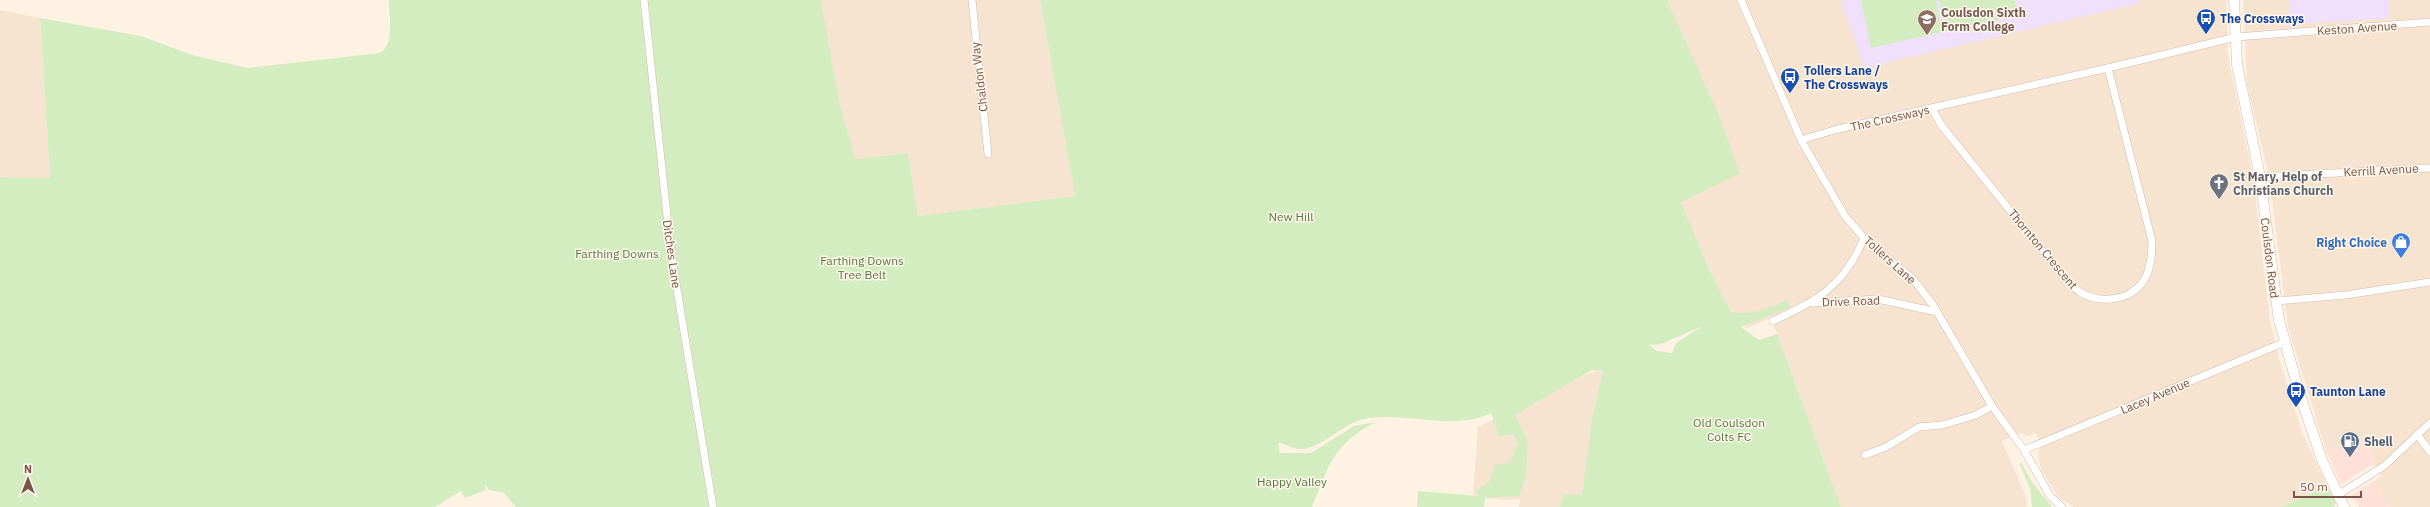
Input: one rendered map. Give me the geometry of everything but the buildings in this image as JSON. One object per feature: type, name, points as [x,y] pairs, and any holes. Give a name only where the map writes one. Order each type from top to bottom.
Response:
[{"type":"main road","name":"Coulsdon Road","points":[[2234,0],[2237,65],[2260,177],[2276,301],[2285,342],[2322,460],[2344,507]]},
{"type":"street","name":"Ditches Lane","points":[[644,0],[671,253],[713,507]]},
{"type":"street","name":"Chaldon Way","points":[[972,0],[988,154]]},
{"type":"street","name":"Tollers Lane","points":[[1741,0],[1801,140],[1845,216],[1864,238],[1913,279],[1937,312],[1992,406],[2024,450],[2050,496],[2062,507]]},
{"type":"street","name":"Keston Avenue","points":[[2236,37],[2430,22]]},
{"type":"street","name":"The Crossways","points":[[1801,140],[1834,130],[2108,68],[2236,37]]},
{"type":"street","name":"Thornton Crescent","points":[[1932,108],[1942,125],[2062,275],[2080,292],[2104,300],[2126,296],[2142,283],[2152,260],[2152,241],[2108,68]]},
{"type":"street","name":"Kerrill Avenue","points":[[2260,177],[2430,168]]},
{"type":"street","name":"Drive Road","points":[[1773,321],[1812,303],[1846,272],[1857,255],[1864,238]]},
{"type":"street","points":[[2276,301],[2346,295],[2430,282]]},
{"type":"street","name":"Drive Road","points":[[1812,303],[1878,299],[1937,312]]},
{"type":"street","name":"Lacey Avenue","points":[[2024,450],[2285,342]]},
{"type":"street","points":[[1865,455],[1886,447],[1919,427],[1942,425],[1976,415],[1992,406]]},
{"type":"street","points":[[2338,495],[2379,470],[2430,423]]},
{"type":"street","points":[[2417,434],[2430,452]]},
{"type":"shaded area","points":[[821,0],[1040,0],[1075,196],[918,216],[908,153],[855,159],[839,100]]},
{"type":"shaded area","points":[[1667,0],[2226,0],[2228,56],[2253,177],[2270,320],[2279,359],[2302,432],[2327,486],[2281,507],[2074,507],[2058,497],[2041,470],[2038,455],[2039,449],[2042,446],[2036,433],[2029,436],[2022,433],[2002,441],[2026,497],[2027,507],[1841,507],[1771,318],[1747,328],[1731,313],[1709,269],[1681,202]]},
{"type":"shaded area","name":"Coulsdon Sixth Form College","points":[[1841,0],[2139,0],[2140,3],[1864,68]]},
{"type":"shaded area","points":[[2243,0],[2430,0],[2430,507],[2390,507],[2374,481],[2381,476],[2374,464],[2366,435],[2326,451],[2288,327],[2269,176],[2247,85]]},
{"type":"shaded area","points":[[2289,0],[2389,0],[2390,18],[2291,24]]},
{"type":"shaded area","points":[[0,10],[40,18],[50,179],[0,177]]},
{"type":"shaded area","points":[[1613,364],[1591,507],[1519,507],[1520,499],[1504,500],[1473,495],[1478,427],[1596,370]]},
{"type":"shaded area","points":[[2366,435],[2374,464],[2341,484],[2326,451]]},
{"type":"shaded area","points":[[2374,481],[2390,507],[2359,507],[2352,495]]},
{"type":"green space","points":[[389,0],[821,0],[839,100],[855,159],[908,153],[918,216],[1075,196],[1040,0],[1667,0],[1720,118],[1740,174],[1681,202],[1709,269],[1731,312],[1744,313],[1761,311],[1787,300],[1791,307],[1741,327],[1759,340],[1777,334],[1841,507],[1560,507],[1564,494],[1582,495],[1592,419],[1603,370],[1592,370],[1515,415],[1528,442],[1526,476],[1519,496],[1485,498],[1484,507],[1417,507],[1418,491],[1478,496],[1476,490],[1489,482],[1495,465],[1510,462],[1518,444],[1513,434],[1499,436],[1491,413],[1460,421],[1396,417],[1364,419],[1306,449],[1298,449],[1278,443],[1280,453],[1311,453],[1354,426],[1376,422],[1361,430],[1350,439],[1334,457],[1323,479],[1312,507],[516,507],[504,493],[489,490],[484,483],[486,490],[465,498],[461,491],[435,507],[0,507],[0,177],[50,178],[40,18],[141,36],[192,55],[248,68],[380,53],[385,49],[388,43],[390,29]],"holes":[[[1703,326],[1676,343],[1672,353],[1657,351],[1649,345],[1661,344]]]},
{"type":"green space","points":[[1861,0],[1936,0],[1943,32],[1871,48]]},
{"type":"green space","points":[[1939,0],[2015,0],[2018,15],[1946,31]]},
{"type":"green space","points":[[2021,462],[2032,482],[2052,507],[2032,507],[2030,489],[2020,465]]},
{"type":"green space","points":[[2327,486],[2336,503],[2334,507],[2281,507]]},
{"type":"place","name":"The Crossways","points":[[2206,35]]},
{"type":"place","name":"Coulsdon Sixth Form College","points":[[1927,36]]},
{"type":"place","name":"Tollers Lane / The Crossways","points":[[1790,94]]},
{"type":"place","name":"St Mary, Help of Christians Church","points":[[2219,200]]},
{"type":"place","name":"Right Choice","points":[[2401,259]]},
{"type":"place","name":"Taunton Lane","points":[[2296,408]]},
{"type":"place","name":"Shell","points":[[2350,458]]},
{"type":"park label","name":"New Hill","points":[[1291,216]]},
{"type":"park label","name":"Farthing Downs","points":[[617,253]]},
{"type":"park label","name":"Farthing Downs Tree Belt","points":[[862,267]]},
{"type":"park label","name":"Old Coulsdon Colts FC","points":[[1729,429]]},
{"type":"park label","name":"Happy Valley","points":[[1292,481]]}]
